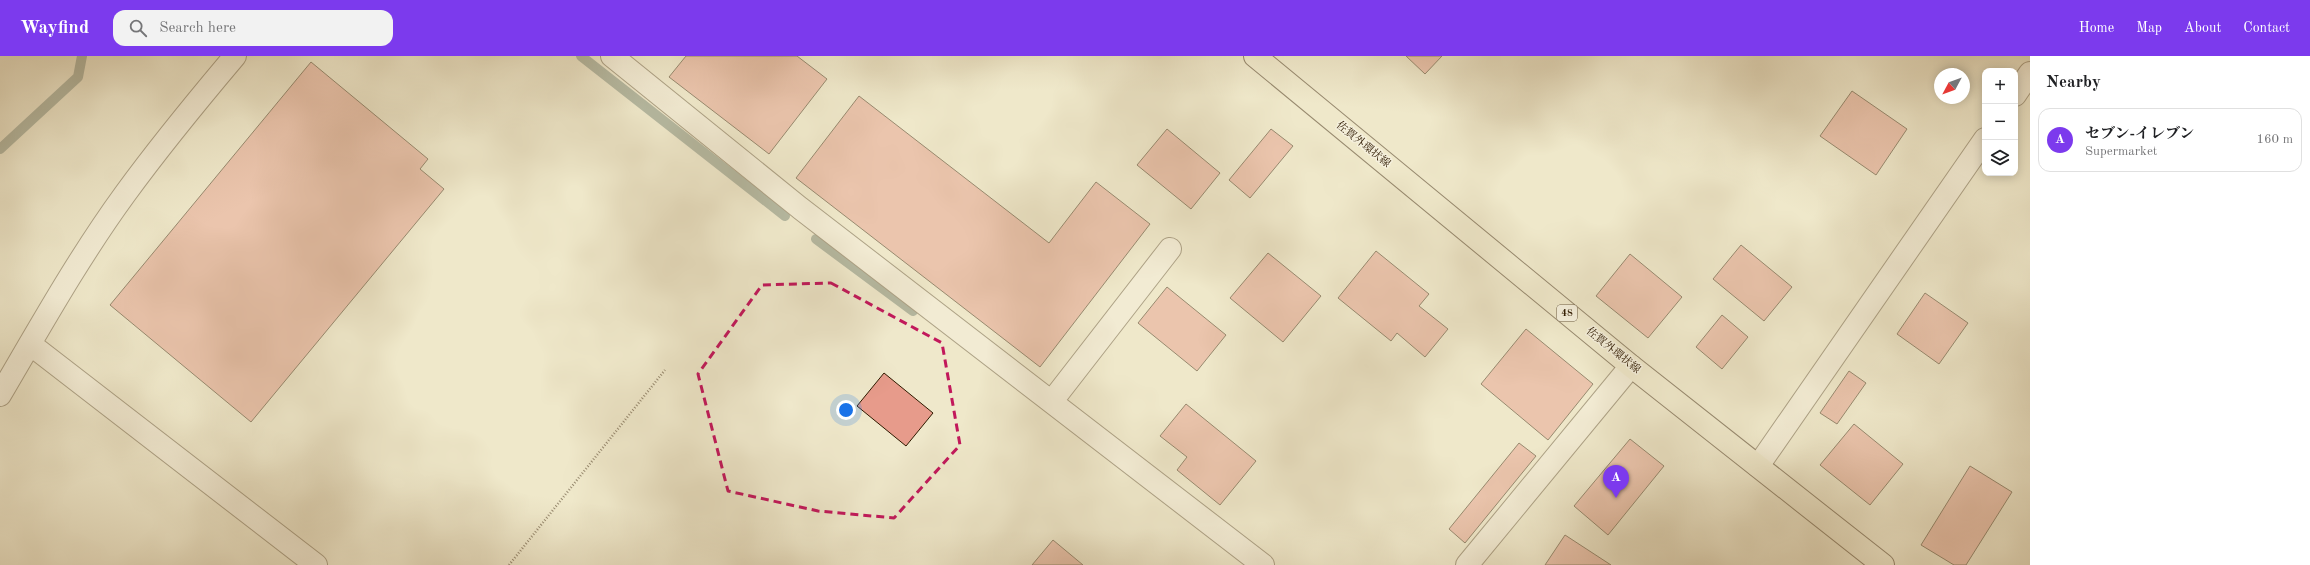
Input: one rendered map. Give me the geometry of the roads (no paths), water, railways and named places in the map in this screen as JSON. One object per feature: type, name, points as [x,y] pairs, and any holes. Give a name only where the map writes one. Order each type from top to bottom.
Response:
[{"type":"main road","name":"佐賀外環状線","points":[[1255,56],[1631,366],[1883,565]]},
{"type":"street","points":[[0,395],[67,282],[124,195],[191,108],[235,56]]},
{"type":"street","points":[[612,56],[800,208],[1263,565]]},
{"type":"street","points":[[2018,91],[2030,73]]},
{"type":"street","points":[[1758,466],[1984,140]]},
{"type":"street","points":[[1052,401],[1170,249]]},
{"type":"street","points":[[30,344],[316,565]]},
{"type":"street","points":[[1467,565],[1631,366]]},
{"type":"waterway","points":[[0,149],[78,77],[82,56]]},
{"type":"waterway","points":[[581,56],[785,216]]},
{"type":"waterway","points":[[816,239],[913,311]]},
{"type":"place","name":"セブン-イレブン","points":[[1616,498]]}]
